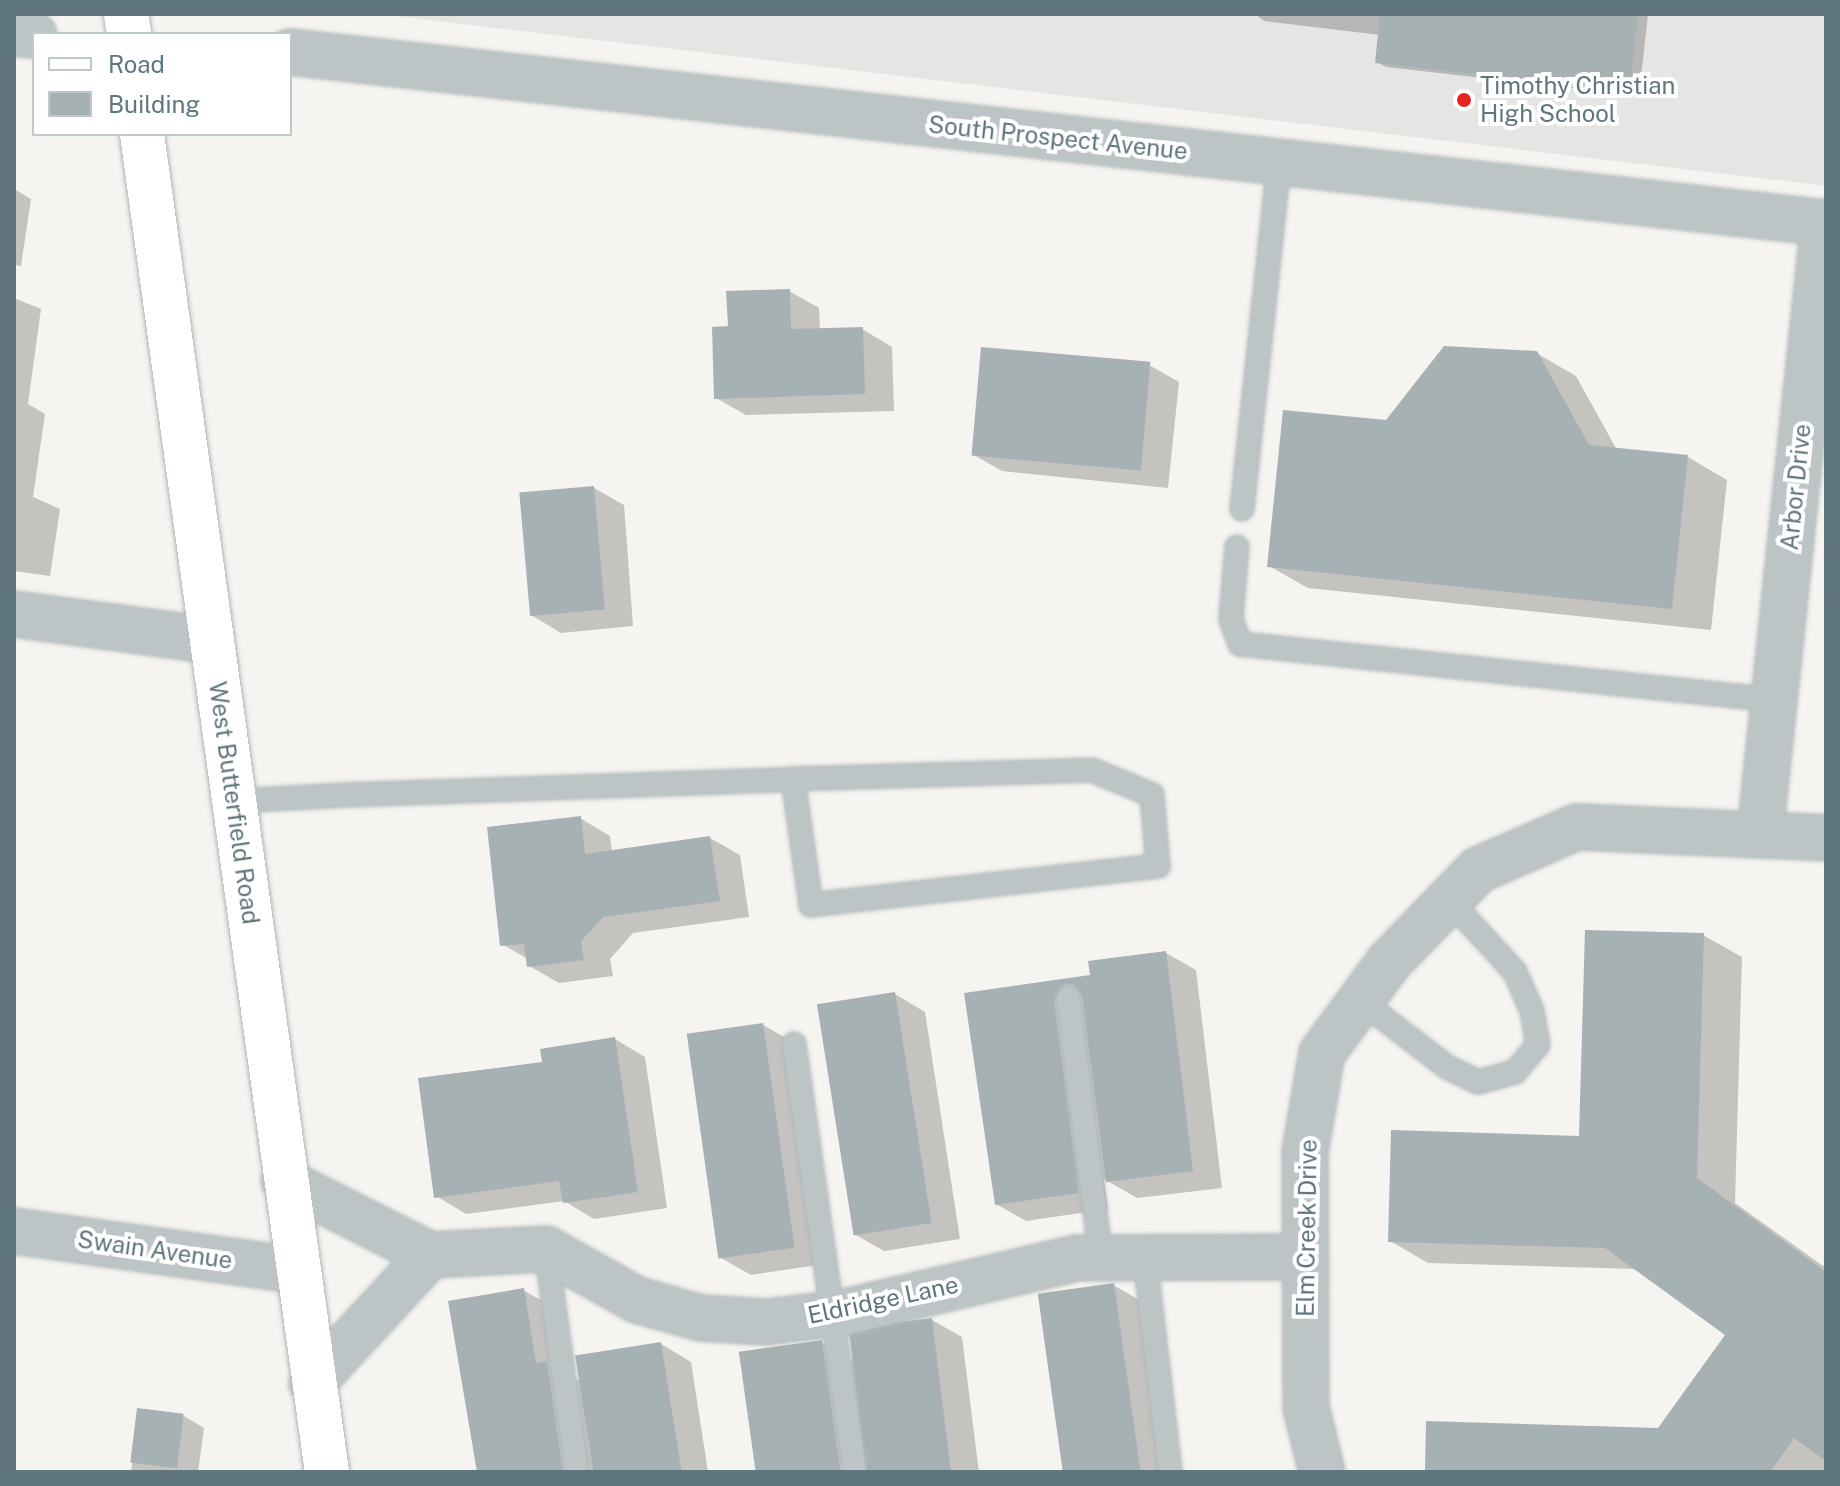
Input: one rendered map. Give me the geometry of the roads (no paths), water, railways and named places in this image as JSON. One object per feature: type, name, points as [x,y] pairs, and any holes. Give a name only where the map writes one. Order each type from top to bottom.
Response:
[{"type":"main road","name":"West Butterfield Road","points":[[142,136],[210,640],[235,801],[296,1270],[327,1472]]},
{"type":"street","name":"South Prospect Avenue","points":[[292,52],[1825,222]]},
{"type":"street","name":"Arbor Drive","points":[[1760,835],[1825,222]]},
{"type":"street","points":[[14,614],[210,640]]},
{"type":"street","name":"Elm Creek Drive","points":[[1322,1472],[1306,1407],[1303,1257],[1305,1152],[1322,1053],[1389,962],[1478,870],[1577,827],[1826,838]]},
{"type":"street","points":[[284,1181],[430,1255],[546,1249]]},
{"type":"street","name":"Swain Avenue","points":[[14,1231],[296,1270]]},
{"type":"street","name":"Eldridge Lane","points":[[546,1249],[637,1300],[701,1318],[767,1322],[830,1315],[1008,1272],[1101,1258],[1303,1257]]},
{"type":"street","points":[[312,1383],[430,1255]]},
{"type":"lane","points":[[1242,509],[1279,162]]},
{"type":"lane","points":[[1237,547],[1231,619],[1240,644],[1774,700]]},
{"type":"lane","points":[[235,801],[793,779],[1092,770],[1152,795],[1158,866],[811,905],[793,779]]},
{"type":"lane","points":[[1361,1001],[1478,1082],[1515,1072],[1538,1045],[1532,1011],[1515,972],[1449,900]]},
{"type":"lane","points":[[1068,998],[1101,1258]]},
{"type":"lane","points":[[794,1044],[830,1315],[855,1472]]},
{"type":"lane","points":[[546,1249],[577,1472]]},
{"type":"lane","points":[[1145,1258],[1170,1472]]},
{"type":"place","name":"Timothy Christian High School","points":[[1464,100]]}]
